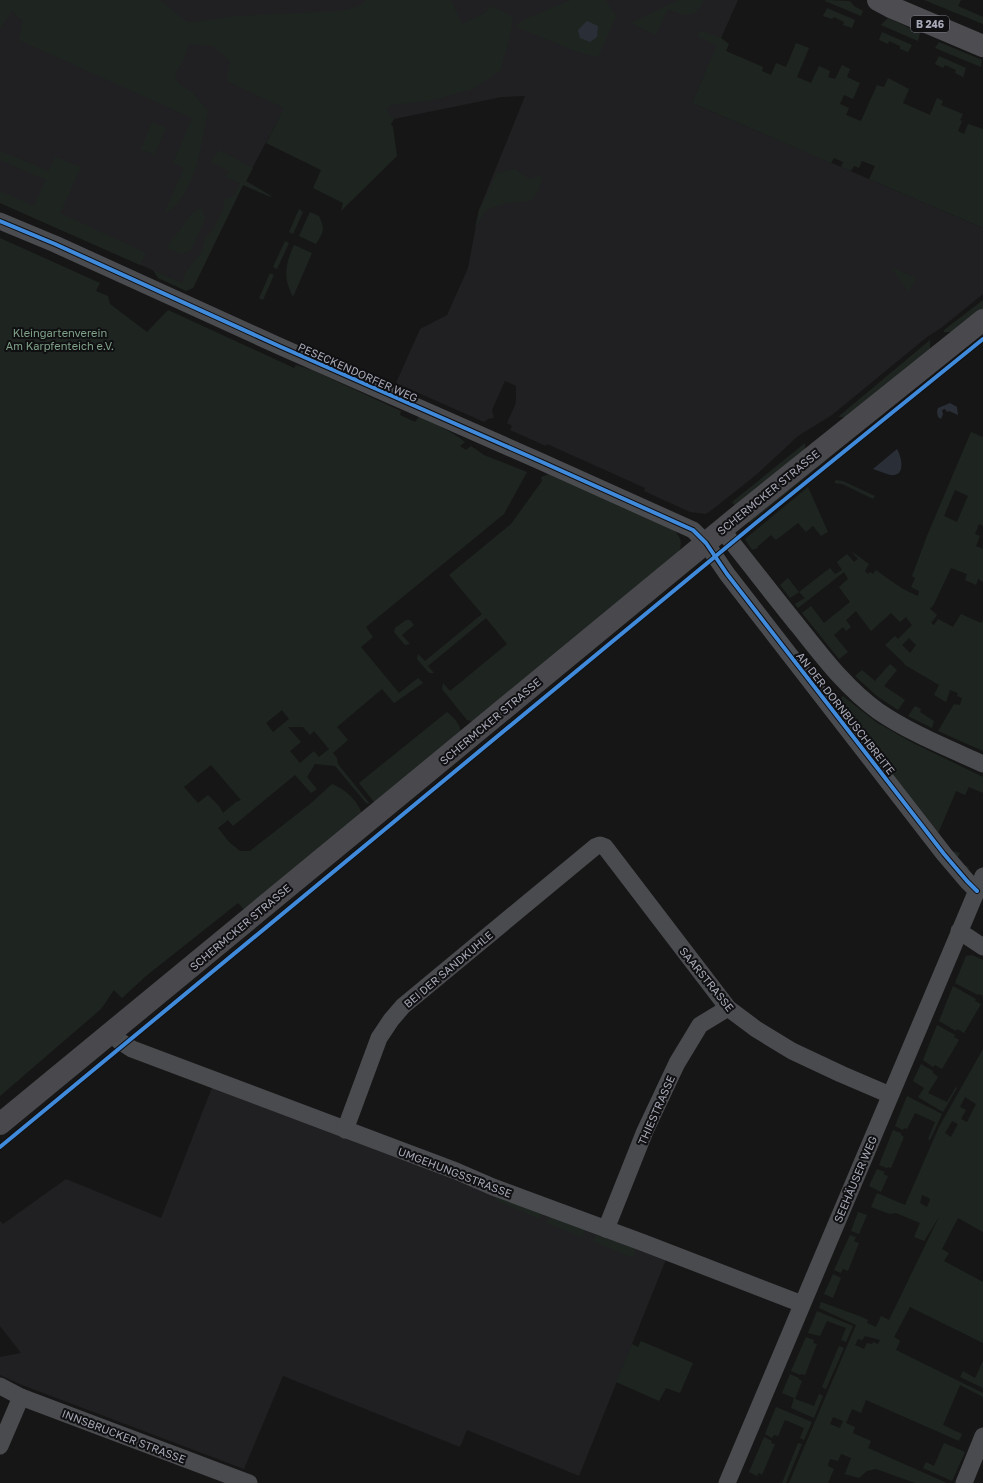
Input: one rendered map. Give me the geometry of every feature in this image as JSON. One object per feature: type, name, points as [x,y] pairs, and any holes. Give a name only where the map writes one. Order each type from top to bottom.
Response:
[{"type":"main road","name":"B 246","points":[[878,0],[983,46]]},
{"type":"main road","name":"SCHERMCKER STRASSE","points":[[0,1124],[714,536],[983,320]]},
{"type":"street","name":"PESECKENDORFER WEG","points":[[0,221],[55,244],[279,346],[693,530],[714,536]]},
{"type":"street","name":"AN DER DORNBUSCHBREITE","points":[[714,536],[852,690],[877,710],[893,720],[918,734],[983,764]]},
{"type":"street","name":"AN DER DORNBUSCHBREITE","points":[[714,536],[727,574],[944,854],[967,881],[980,883]]},
{"type":"street","name":"SAARSTRASSE","points":[[600,845],[605,847],[728,1008],[756,1029],[792,1051],[890,1095]]},
{"type":"street","name":"BEI DER SANDKUHLE","points":[[345,1130],[379,1038],[403,1006],[589,852],[600,845]]},
{"type":"street","name":"SEEHÄUSER WEG","points":[[727,1483],[980,883]]},
{"type":"street","points":[[959,931],[983,947]]},
{"type":"street","name":"THIESTRASSE","points":[[606,1229],[645,1131],[677,1064],[700,1025],[728,1008]]},
{"type":"street","name":"UMGEHUNGSSTRASSE","points":[[112,1032],[118,1040],[132,1049],[456,1171],[486,1184],[802,1304]]},
{"type":"street","name":"INNSBRUCKER STRASSE","points":[[0,1386],[21,1396],[238,1481]]},
{"type":"street","points":[[0,1446],[21,1396]]},
{"type":"street","points":[[964,1483],[983,1436]]},
{"type":"shaded area","points":[[0,0],[738,0],[692,103],[983,228],[983,294],[941,328],[927,337],[832,415],[798,436],[756,475],[713,509],[706,514],[690,512],[644,491],[645,488],[547,444],[546,446],[510,430],[512,426],[507,423],[516,403],[516,386],[505,381],[492,410],[494,418],[488,419],[484,422],[396,383],[420,329],[447,315],[468,268],[479,210],[525,96],[502,97],[394,119],[303,119],[284,109],[243,185],[193,288],[0,203]]},
{"type":"shaded area","points":[[587,21],[598,26],[597,37],[590,42],[580,38],[578,30]]},
{"type":"shaded area","points":[[950,403],[957,407],[958,415],[949,411],[947,412],[945,409],[942,410],[943,414],[941,419],[938,417],[938,408]]},
{"type":"shaded area","points":[[897,449],[901,462],[901,470],[899,473],[890,475],[873,469]]},
{"type":"shaded area","points":[[213,1085],[667,1257],[579,1476],[467,1430],[460,1447],[283,1376],[244,1469],[22,1385],[0,1375],[0,1357],[21,1353],[0,1326],[0,1221],[3,1224],[66,1179],[161,1218]]},
{"type":"green space","points":[[0,0],[160,0],[188,23],[235,16],[341,11],[360,6],[366,0],[451,0],[462,24],[485,13],[491,6],[513,17],[510,36],[500,71],[473,89],[429,101],[391,105],[386,109],[394,119],[391,124],[393,127],[397,156],[341,211],[343,203],[313,188],[321,170],[266,143],[284,108],[227,81],[230,61],[213,46],[189,44],[183,61],[175,74],[179,84],[193,93],[208,111],[200,153],[191,181],[184,194],[175,205],[164,214],[184,168],[173,163],[192,118],[19,40],[23,21],[12,11],[0,29]]},
{"type":"green space","points":[[571,0],[605,0],[616,16],[598,57],[578,52],[516,27],[523,20]]},
{"type":"green space","points":[[678,0],[704,0],[697,11],[689,15],[668,9],[656,35],[631,23]]},
{"type":"green space","points":[[924,0],[961,0],[958,6],[983,17],[983,24]]},
{"type":"green space","points":[[825,1],[850,1],[854,6],[863,11],[861,16]]},
{"type":"green space","points":[[827,8],[855,20],[852,28],[843,25],[844,22],[834,17],[832,19],[823,16]]},
{"type":"green space","points":[[888,18],[920,33],[918,41],[881,25]]},
{"type":"green space","points":[[700,30],[721,38],[729,44],[726,51],[763,67],[762,71],[771,75],[776,63],[786,67],[796,43],[809,48],[797,77],[811,83],[819,66],[830,71],[828,77],[835,79],[842,65],[850,69],[847,77],[860,83],[853,99],[844,95],[840,104],[849,108],[846,115],[861,121],[877,85],[884,87],[888,78],[909,89],[903,103],[930,115],[937,98],[943,101],[941,105],[963,114],[958,131],[964,134],[968,124],[983,129],[983,228],[869,179],[875,166],[862,161],[859,168],[854,166],[851,171],[841,167],[843,162],[834,158],[831,163],[692,103],[717,45],[698,37]]},
{"type":"green space","points":[[882,32],[912,45],[908,52],[900,49],[900,46],[889,41],[888,44],[879,40]]},
{"type":"green space","points":[[939,42],[982,60],[981,67],[935,48]]},
{"type":"green space","points":[[939,56],[966,68],[963,77],[955,73],[956,70],[945,65],[943,68],[935,64]]},
{"type":"green space","points":[[152,122],[166,128],[154,155],[141,149]]},
{"type":"green space","points":[[219,150],[253,168],[246,181],[273,197],[243,185],[193,288],[186,291],[158,278],[153,270],[182,283],[186,272],[202,251],[205,239],[214,228],[224,208],[224,200],[234,196],[240,183],[226,177],[229,171],[211,162]]},
{"type":"green space","points":[[0,151],[49,171],[55,157],[81,167],[60,213],[146,253],[140,265],[0,203],[0,191],[34,206],[46,180],[0,160]]},
{"type":"green space","points":[[515,169],[528,179],[543,175],[539,189],[532,200],[503,204],[487,209],[475,228],[479,210],[497,173]]},
{"type":"green space","points":[[201,208],[205,218],[191,250],[182,254],[167,248],[171,240],[175,237],[192,213]]},
{"type":"green space","points":[[299,209],[303,212],[293,234],[289,232]]},
{"type":"green space","points":[[310,212],[319,216],[323,228],[316,244],[299,236]]},
{"type":"green space","name":"Kleingartenverein Am Karpfenteich e.V.","points":[[0,238],[100,283],[96,291],[108,296],[110,304],[147,332],[168,310],[294,368],[296,365],[312,370],[401,411],[400,415],[415,422],[419,416],[460,438],[465,442],[460,446],[466,450],[471,446],[484,455],[527,472],[504,514],[366,627],[373,637],[361,647],[399,693],[418,678],[423,683],[394,703],[382,689],[337,727],[348,740],[333,753],[337,758],[338,764],[370,804],[366,803],[335,766],[315,764],[307,777],[317,789],[311,793],[295,775],[233,826],[228,820],[218,828],[229,842],[240,851],[250,851],[310,804],[332,784],[342,789],[354,800],[362,814],[245,911],[238,903],[146,976],[122,998],[114,990],[101,1009],[0,1096]],"holes":[[[282,710],[289,719],[273,732],[266,723]],[[288,727],[303,727],[310,735],[314,731],[329,749],[319,757],[314,751],[300,763],[290,751],[301,742]],[[211,765],[241,800],[236,802],[223,813],[219,806],[208,795],[198,803],[184,787]]]},
{"type":"green space","points":[[285,241],[289,243],[277,269],[273,267]]},
{"type":"green space","points":[[294,245],[312,253],[293,297],[288,284],[286,271]]},
{"type":"green space","points":[[890,267],[916,278],[909,292]]},
{"type":"green space","points":[[270,273],[274,275],[263,300],[259,298]]},
{"type":"green space","points":[[983,300],[983,309],[954,332],[944,332],[944,330]]},
{"type":"green space","points":[[930,340],[930,351],[846,417],[838,417]]},
{"type":"green space","points":[[971,432],[983,437],[983,526],[979,524],[975,534],[980,536],[976,546],[983,549],[983,582],[978,579],[976,585],[965,580],[967,574],[951,568],[934,604],[930,609],[937,615],[931,623],[934,625],[938,619],[953,627],[961,614],[981,623],[983,620],[983,751],[938,731],[954,704],[960,705],[962,698],[957,696],[958,693],[950,690],[946,702],[934,695],[939,685],[905,665],[885,645],[895,636],[898,639],[912,625],[906,617],[900,622],[891,613],[871,631],[856,611],[846,620],[851,627],[846,631],[843,627],[834,635],[848,652],[839,659],[802,613],[811,606],[824,623],[850,602],[839,587],[848,579],[844,572],[798,608],[795,604],[805,598],[799,592],[830,568],[835,574],[842,570],[837,562],[847,554],[854,562],[858,559],[851,551],[869,564],[865,571],[868,574],[870,572],[873,574],[876,570],[901,588],[918,596],[919,591],[911,587],[915,578],[912,576],[927,536]],"holes":[[[955,490],[968,496],[957,522],[944,516]],[[909,638],[916,645],[910,653],[902,645]]]},
{"type":"green space","points":[[805,443],[805,451],[735,506],[732,502]]},
{"type":"green space","points":[[826,457],[829,458],[750,523],[748,521]]},
{"type":"green space","points":[[550,474],[673,529],[680,539],[681,545],[679,552],[475,722],[467,720],[442,689],[443,683],[450,691],[507,644],[486,618],[428,666],[434,673],[429,673],[417,659],[418,654],[425,661],[482,614],[449,575],[511,524],[542,481],[541,477]]},
{"type":"green space","points":[[836,480],[843,481],[875,496],[873,499],[842,484],[834,483]]},
{"type":"green space","points":[[808,487],[828,532],[821,536],[813,526],[806,532],[798,523],[776,540],[771,535],[757,547],[758,548],[752,550],[745,539]]},
{"type":"green space","points":[[788,578],[799,592],[790,598],[780,585]]},
{"type":"green space","points":[[406,620],[410,620],[414,625],[402,635],[410,644],[405,645],[394,632],[395,628]]},
{"type":"green space","points":[[890,664],[897,670],[884,686],[905,700],[898,710],[877,696],[855,676],[862,670],[875,681]]},
{"type":"green space","points":[[843,696],[876,722],[911,742],[983,777],[983,793],[969,787],[965,795],[956,791],[937,836],[952,855],[954,851],[960,853],[956,861],[969,867],[967,872],[959,868],[834,704]]},
{"type":"green space","points":[[915,706],[921,709],[920,712],[934,721],[932,728],[908,716]]},
{"type":"green space","points":[[447,712],[458,724],[461,733],[375,803],[359,783]]},
{"type":"green space","points":[[972,955],[983,960],[983,996],[955,983],[966,956]]},
{"type":"green space","points":[[953,986],[976,999],[975,1001],[981,1004],[964,1033],[957,1029],[956,1031],[939,1021]]},
{"type":"green space","points":[[937,1025],[955,1035],[954,1037],[959,1040],[942,1069],[935,1065],[933,1067],[923,1060]]},
{"type":"green space","points":[[983,1049],[983,1232],[958,1218],[942,1249],[949,1253],[944,1261],[983,1282],[983,1343],[910,1307],[894,1337],[900,1341],[896,1350],[983,1393],[983,1397],[960,1385],[943,1425],[962,1434],[959,1441],[866,1400],[861,1413],[852,1409],[846,1423],[855,1427],[853,1433],[871,1441],[868,1448],[947,1483],[915,1483],[876,1469],[867,1471],[859,1478],[845,1474],[851,1458],[841,1454],[838,1461],[830,1459],[828,1466],[834,1469],[828,1483],[789,1483],[856,1325],[819,1308],[821,1302],[862,1317],[868,1320],[867,1323],[876,1327],[881,1316],[889,1320],[939,1217],[924,1241],[914,1237],[920,1223],[896,1213],[890,1214],[871,1207],[877,1193],[905,1205],[939,1127]],"holes":[[[965,1097],[976,1104],[967,1122],[961,1119],[966,1110],[960,1107]],[[952,1121],[958,1124],[951,1137],[945,1133]],[[922,1195],[930,1200],[927,1207],[920,1203]],[[865,1336],[880,1340],[878,1344],[873,1342],[872,1344],[867,1343],[864,1349],[855,1345],[858,1339],[862,1340]],[[833,1417],[843,1421],[840,1428],[830,1424]]]},
{"type":"green space","points":[[921,1064],[933,1071],[933,1073],[938,1077],[928,1093],[947,1102],[956,1087],[957,1088],[943,1112],[918,1097],[924,1088],[913,1081]]},
{"type":"green space","points":[[907,1096],[942,1114],[930,1140],[928,1139],[935,1122],[915,1113],[907,1129],[904,1128],[903,1130],[895,1126]]},
{"type":"green space","points":[[893,1130],[901,1133],[904,1137],[891,1168],[887,1168],[879,1165]]},
{"type":"green space","points":[[877,1169],[885,1172],[883,1174],[888,1176],[881,1192],[869,1186]]},
{"type":"green space","points":[[496,1197],[542,1212],[539,1219],[495,1200]]},
{"type":"green space","points":[[858,1212],[867,1215],[859,1234],[851,1231]]},
{"type":"green space","points":[[550,1216],[586,1226],[582,1237],[546,1223]]},
{"type":"green space","points":[[597,1235],[634,1248],[635,1252],[633,1258],[592,1241]]},
{"type":"green space","points":[[850,1235],[856,1237],[854,1241],[859,1243],[848,1271],[843,1269],[841,1273],[834,1270]]},
{"type":"green space","points":[[833,1274],[841,1278],[833,1298],[824,1294]]},
{"type":"green space","points":[[817,1311],[853,1326],[846,1342],[841,1340],[846,1328],[827,1321],[820,1336],[808,1333]]},
{"type":"green space","points":[[806,1337],[814,1340],[813,1343],[817,1344],[805,1375],[800,1375],[791,1371]]},
{"type":"green space","points":[[641,1341],[693,1363],[680,1393],[666,1388],[659,1401],[616,1382],[632,1344],[638,1347]]},
{"type":"green space","points":[[839,1346],[844,1348],[826,1389],[822,1387]]},
{"type":"green space","points":[[983,1361],[983,1388],[960,1377],[963,1371],[975,1378]]},
{"type":"green space","points":[[790,1374],[802,1381],[795,1399],[814,1406],[819,1394],[823,1396],[814,1418],[791,1408],[794,1398],[782,1393]]},
{"type":"green space","points":[[776,1407],[812,1422],[804,1440],[800,1438],[804,1428],[785,1420],[778,1436],[774,1435],[772,1438],[765,1434]]},
{"type":"green space","points":[[764,1437],[772,1441],[771,1443],[775,1444],[762,1475],[759,1473],[757,1476],[749,1472]]},
{"type":"green space","points":[[798,1443],[802,1444],[786,1483],[782,1483]]},
{"type":"green space","points":[[944,1443],[965,1452],[952,1481],[923,1468],[926,1462],[934,1466]]},
{"type":"cycle path","points":[[0,221],[55,244],[279,346],[693,530],[706,543],[727,574],[944,854],[977,891]]},
{"type":"cycle path","points":[[0,1147],[757,522],[983,339]]}]
